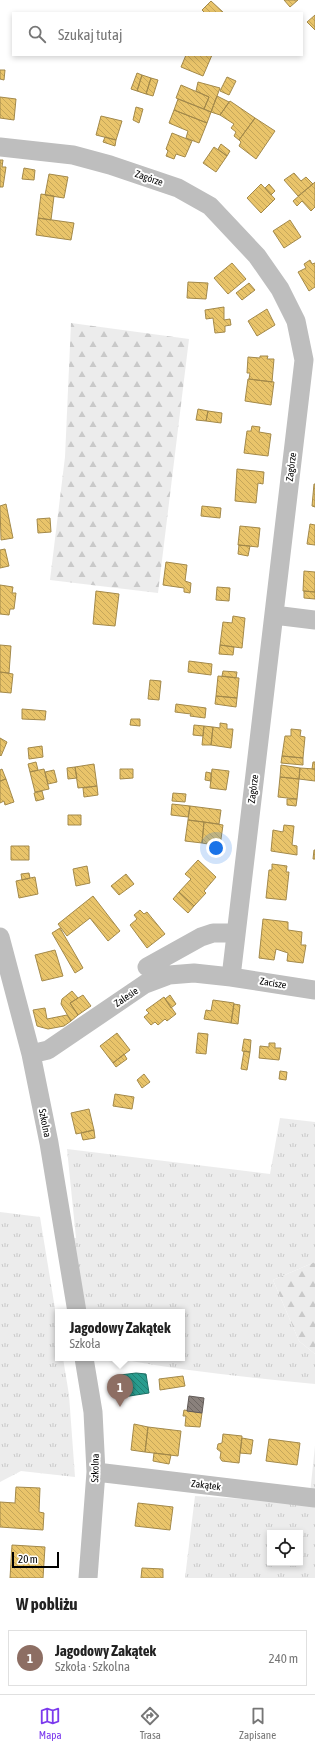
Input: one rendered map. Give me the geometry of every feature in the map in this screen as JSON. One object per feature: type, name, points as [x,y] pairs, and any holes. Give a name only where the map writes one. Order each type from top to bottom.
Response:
[{"type":"street","name":"Zagórze","points":[[0,147],[73,155],[110,165],[178,188],[210,206],[257,256],[280,289],[296,321],[304,360],[231,977]]},
{"type":"street","points":[[274,615],[315,620]]},
{"type":"street","points":[[147,967],[201,936],[212,933],[236,933]]},
{"type":"street","name":"Szkolna","points":[[0,937],[32,1054],[49,1144],[76,1309]]},
{"type":"street","name":"Zalesie","points":[[32,1054],[48,1050],[145,984],[169,974],[194,973],[231,977]]},
{"type":"street","name":"Zacisze","points":[[231,977],[315,990]]},
{"type":"street","name":"Szkolna","points":[[84,1361],[93,1412],[96,1472],[88,1578]]},
{"type":"street","name":"Zakątek","points":[[96,1472],[315,1498]]},
{"type":"green space","points":[[71,323],[189,339],[158,593],[50,580],[65,457]]},
{"type":"green space","points":[[280,1118],[315,1122],[315,1262],[273,1280],[299,1341],[315,1354],[315,1384],[190,1370],[130,1361],[185,1361],[185,1309],[84,1309],[72,1238],[76,1238],[67,1149],[270,1174]]},
{"type":"green space","points":[[0,1212],[40,1217],[55,1309],[55,1361],[63,1361],[69,1395],[75,1477],[21,1471],[0,1482]]},
{"type":"green space","points":[[315,1262],[315,1354],[299,1341],[273,1280]]},
{"type":"green space","points":[[315,1446],[315,1578],[185,1578],[195,1496],[309,1503]]},
{"type":"building: Mieszkania","points":[[284,0],[298,0],[290,7]]},
{"type":"building: Mieszkania","points":[[211,1],[223,12],[204,12],[202,10]]},
{"type":"building: Mieszkania","points":[[315,15],[315,30],[307,22]]},
{"type":"building: Mieszkania","points":[[186,56],[212,56],[203,76],[181,67]]},
{"type":"building: Mieszkania","points":[[0,70],[5,70],[4,80],[0,79]]},
{"type":"building: Mieszkania","points":[[137,73],[142,75],[137,91],[131,89]]},
{"type":"building: Mieszkania","points":[[142,75],[151,78],[146,94],[137,91]]},
{"type":"building: Mieszkania","points":[[227,77],[236,81],[229,95],[220,91]]},
{"type":"building: Mieszkania","points":[[151,78],[158,80],[153,96],[146,94]]},
{"type":"building: Mieszkania","points":[[198,82],[220,88],[211,112],[204,109],[209,97],[196,91]]},
{"type":"building: Mieszkania","points":[[181,85],[209,97],[204,109],[176,98]]},
{"type":"building: Mieszkania","points":[[217,96],[229,102],[220,115],[211,112]]},
{"type":"building: Mieszkania","points":[[0,97],[16,99],[14,120],[0,118]]},
{"type":"building: Mieszkania","points":[[178,99],[211,112],[207,123],[174,110]]},
{"type":"building: Mieszkania","points":[[230,101],[255,118],[239,140],[234,136],[236,132],[231,128],[234,124],[220,115]]},
{"type":"building: Mieszkania","points":[[136,107],[143,109],[139,123],[133,120]]},
{"type":"building: Mieszkania","points":[[174,110],[207,123],[199,143],[186,138],[188,131],[169,123]]},
{"type":"building: Mieszkania","points":[[101,116],[122,121],[116,140],[96,135]]},
{"type":"building: Mieszkania","points":[[255,118],[275,131],[256,159],[239,146],[241,142],[239,140]]},
{"type":"building: Mieszkania","points":[[172,133],[192,141],[185,157],[176,154],[174,159],[166,156],[168,151],[166,149]]},
{"type":"building: Mieszkania","points":[[105,137],[116,140],[115,146],[103,142]]},
{"type":"building: Mieszkania","points":[[221,144],[230,151],[227,156],[218,149]]},
{"type":"building: Mieszkania","points":[[214,147],[227,156],[216,172],[203,163]]},
{"type":"building: Mieszkania","points":[[0,160],[3,160],[2,167],[6,167],[3,187],[0,187]]},
{"type":"building: Mieszkania","points":[[24,168],[35,170],[34,180],[22,179]]},
{"type":"building: Mieszkania","points":[[294,173],[301,181],[306,177],[313,184],[298,196],[284,180]]},
{"type":"building: Mieszkania","points":[[49,174],[68,177],[64,198],[45,195]]},
{"type":"building: Mieszkania","points":[[315,182],[315,207],[311,211],[302,201],[297,206],[293,201]]},
{"type":"building: Mieszkania","points":[[261,184],[275,199],[261,213],[247,198]]},
{"type":"building: Mieszkania","points":[[269,184],[275,191],[271,195],[265,188]]},
{"type":"building: Mieszkania","points":[[41,194],[54,196],[51,220],[38,218]]},
{"type":"building: Mieszkania","points":[[38,218],[74,223],[71,240],[36,235]]},
{"type":"building: Mieszkania","points":[[290,220],[301,237],[284,248],[273,231]]},
{"type":"building: Mieszkania","points":[[310,260],[312,264],[315,263],[315,287],[309,291],[298,272],[306,268],[304,264]]},
{"type":"building: Mieszkania","points":[[232,263],[246,279],[228,294],[214,278]]},
{"type":"building: Mieszkania","points":[[188,282],[208,283],[206,299],[187,298]]},
{"type":"building: Mieszkania","points":[[249,283],[255,290],[242,300],[236,293]]},
{"type":"building: Mieszkania","points":[[224,307],[224,320],[230,319],[231,325],[225,326],[225,332],[215,333],[213,318],[206,319],[205,310]]},
{"type":"building: Mieszkania","points":[[267,309],[275,325],[257,336],[248,321]]},
{"type":"building: Mieszkania","points":[[260,356],[268,356],[267,359],[274,359],[272,382],[249,379],[250,373],[247,373],[248,357],[260,358]]},
{"type":"building: Mieszkania","points":[[248,379],[274,382],[271,405],[245,401]]},
{"type":"building: Mieszkania","points":[[198,409],[208,411],[206,421],[196,420]]},
{"type":"building: Mieszkania","points":[[208,411],[222,413],[221,423],[206,421]]},
{"type":"building: Mieszkania","points":[[252,426],[260,427],[259,432],[271,434],[268,456],[244,453],[247,431],[251,431]]},
{"type":"building: Mieszkania","points":[[237,469],[264,472],[263,484],[258,483],[256,503],[235,501]]},
{"type":"building: Mieszkania","points":[[315,484],[315,507],[312,506]]},
{"type":"building: Mieszkania","points":[[6,504],[13,538],[1,540],[0,506]]},
{"type":"building: Mieszkania","points":[[202,506],[221,508],[220,518],[201,516]]},
{"type":"building: Mieszkania","points":[[50,518],[51,532],[38,533],[37,519]]},
{"type":"building: Mieszkania","points":[[310,524],[315,525],[315,545],[307,544]]},
{"type":"building: Mieszkania","points":[[240,526],[260,528],[258,547],[238,545]]},
{"type":"building: Mieszkania","points":[[239,545],[250,546],[248,556],[238,554]]},
{"type":"building: Mieszkania","points":[[5,549],[9,566],[0,568],[0,550]]},
{"type":"building: Mieszkania","points":[[166,562],[187,565],[185,581],[191,583],[190,593],[184,592],[184,588],[163,585]]},
{"type":"building: Mieszkania","points":[[304,571],[315,572],[315,592],[303,591]]},
{"type":"building: Mieszkania","points":[[0,585],[13,587],[12,593],[16,593],[14,609],[10,609],[9,615],[0,614]]},
{"type":"building: Mieszkania","points":[[217,587],[230,588],[229,601],[216,600]]},
{"type":"building: Mieszkania","points":[[96,591],[119,594],[115,626],[93,624]]},
{"type":"building: Mieszkania","points":[[304,591],[315,592],[315,599],[304,598]]},
{"type":"building: Mieszkania","points":[[233,616],[245,618],[242,648],[220,645],[223,622],[232,623]]},
{"type":"building: Mieszkania","points":[[0,645],[11,646],[9,673],[0,672]]},
{"type":"building: Mieszkania","points":[[220,645],[234,647],[233,655],[219,654]]},
{"type":"building: Mieszkania","points":[[189,661],[212,664],[211,675],[188,672]]},
{"type":"building: Mieszkania","points":[[223,671],[237,672],[236,678],[222,676]]},
{"type":"building: Mieszkania","points":[[0,672],[13,674],[11,693],[0,692]]},
{"type":"building: Mieszkania","points":[[218,676],[239,678],[237,698],[216,696]]},
{"type":"building: Mieszkania","points":[[150,680],[161,681],[159,700],[148,699]]},
{"type":"building: Mieszkania","points":[[216,696],[237,698],[236,707],[215,704]]},
{"type":"building: Mieszkania","points":[[176,704],[206,708],[205,718],[175,712]]},
{"type":"building: Mieszkania","points":[[22,709],[46,711],[45,720],[22,719]]},
{"type":"building: Mieszkania","points":[[131,719],[140,719],[140,726],[130,725]]},
{"type":"building: Mieszkania","points":[[220,723],[227,724],[227,729],[233,729],[231,748],[211,745],[213,727],[220,728]]},
{"type":"building: Mieszkania","points":[[194,725],[204,726],[203,736],[193,735]]},
{"type":"building: Mieszkania","points":[[204,726],[213,727],[211,745],[202,745]]},
{"type":"building: Mieszkania","points":[[291,729],[301,730],[300,736],[305,737],[303,758],[282,756],[285,736],[291,736]]},
{"type":"building: Mieszkania","points":[[0,738],[7,742],[1,756],[0,755]]},
{"type":"building: Mieszkania","points":[[42,746],[43,757],[29,759],[28,748]]},
{"type":"building: Mieszkania","points":[[282,756],[303,758],[303,765],[281,763]]},
{"type":"building: Mieszkania","points":[[36,762],[38,770],[30,772],[28,764]]},
{"type":"building: Mieszkania","points":[[313,762],[315,762],[315,769],[312,769]]},
{"type":"building: Mieszkania","points":[[94,764],[97,786],[78,788],[75,767]]},
{"type":"building: Mieszkania","points":[[281,765],[300,768],[299,779],[280,777]]},
{"type":"building: Mieszkania","points":[[75,767],[77,778],[68,779],[67,768]]},
{"type":"building: Mieszkania","points":[[300,768],[315,769],[315,781],[299,779]]},
{"type":"building: Mieszkania","points":[[2,769],[6,779],[0,781],[0,770]]},
{"type":"building: Mieszkania","points":[[44,769],[49,789],[35,792],[30,772]]},
{"type":"building: Mieszkania","points":[[120,769],[133,769],[133,778],[120,779]]},
{"type":"building: Mieszkania","points":[[212,769],[229,771],[226,790],[210,788]]},
{"type":"building: Mieszkania","points":[[54,770],[57,782],[48,784],[45,772]]},
{"type":"building: Mieszkania","points":[[206,772],[211,773],[211,781],[205,780]]},
{"type":"building: Mieszkania","points":[[280,777],[299,779],[297,799],[278,797]]},
{"type":"building: Mieszkania","points":[[6,779],[14,802],[5,805],[4,801],[0,803],[0,781]]},
{"type":"building: Mieszkania","points":[[97,786],[98,795],[84,797],[83,788]]},
{"type":"building: Mieszkania","points":[[42,791],[44,799],[36,801],[34,793]]},
{"type":"building: Mieszkania","points":[[173,793],[186,794],[185,802],[172,801]]},
{"type":"building: Mieszkania","points":[[287,799],[297,799],[296,806],[287,805]]},
{"type":"building: Mieszkania","points":[[172,804],[190,806],[188,817],[171,815]]},
{"type":"building: Mieszkania","points":[[190,806],[221,810],[219,824],[188,820]]},
{"type":"building: Mieszkania","points":[[68,815],[81,815],[81,825],[68,825]]},
{"type":"building: Mieszkania","points":[[188,820],[204,822],[202,843],[185,841]]},
{"type":"building: Mieszkania","points":[[204,822],[223,825],[220,846],[202,843]]},
{"type":"building: Mieszkania","points":[[284,825],[294,826],[292,845],[297,846],[297,855],[271,851],[273,830],[283,832]]},
{"type":"building: Mieszkania","points":[[11,846],[29,846],[29,860],[11,860]]},
{"type":"building: Mieszkania","points":[[314,850],[315,859],[313,859]]},
{"type":"building: Mieszkania","points":[[198,860],[216,877],[204,891],[206,893],[194,906],[179,892],[191,879],[185,874]]},
{"type":"building: Mieszkania","points":[[272,864],[287,866],[286,872],[289,872],[286,900],[266,898],[269,870],[272,870]]},
{"type":"building: Mieszkania","points":[[87,866],[90,883],[76,886],[73,869]]},
{"type":"building: Mieszkania","points":[[29,873],[30,878],[22,880],[21,874]]},
{"type":"building: Mieszkania","points":[[126,874],[134,884],[119,895],[111,886]]},
{"type":"building: Mieszkania","points":[[35,877],[38,894],[19,898],[16,881]]},
{"type":"building: Mieszkania","points":[[179,892],[194,906],[188,913],[173,899]]},
{"type":"building: Mieszkania","points":[[93,896],[120,931],[108,941],[90,918],[67,936],[58,924]]},
{"type":"building: Mieszkania","points":[[140,910],[144,914],[147,912],[165,934],[147,948],[130,925],[137,919],[134,915]]},
{"type":"building: Mieszkania","points":[[263,919],[288,922],[288,930],[302,932],[301,945],[306,945],[303,963],[287,961],[288,953],[276,949],[274,960],[259,958]]},
{"type":"building: Mieszkania","points":[[60,928],[83,968],[75,973],[52,933]]},
{"type":"building: Mieszkania","points":[[55,950],[63,976],[42,981],[35,955]]},
{"type":"building: Mieszkania","points":[[72,991],[78,998],[70,1003],[78,1015],[71,1021],[61,1004],[62,999]]},
{"type":"building: Mieszkania","points":[[83,995],[91,1006],[78,1015],[70,1003]]},
{"type":"building: Mieszkania","points":[[170,995],[176,1004],[171,1008],[165,999]]},
{"type":"building: Mieszkania","points":[[164,997],[176,1014],[167,1021],[165,1019],[158,1025],[155,1022],[151,1025],[144,1017],[149,1013],[146,1010]]},
{"type":"building: Mieszkania","points":[[213,1000],[234,1003],[231,1023],[204,1019],[206,1010],[211,1011]]},
{"type":"building: Mieszkania","points":[[234,1004],[240,1005],[238,1024],[231,1023]]},
{"type":"building: Mieszkania","points":[[45,1008],[47,1019],[67,1015],[71,1021],[64,1026],[48,1029],[37,1026],[33,1010]]},
{"type":"building: Mieszkania","points":[[117,1033],[130,1050],[113,1063],[100,1046]]},
{"type":"building: Mieszkania","points":[[198,1033],[208,1034],[206,1054],[196,1053]]},
{"type":"building: Mieszkania","points":[[244,1039],[251,1040],[250,1052],[242,1051]]},
{"type":"building: Mieszkania","points":[[269,1043],[275,1043],[275,1048],[281,1048],[279,1060],[259,1058],[260,1046],[269,1047]]},
{"type":"building: Mieszkania","points":[[244,1051],[250,1052],[247,1070],[241,1069]]},
{"type":"building: Mieszkania","points":[[124,1054],[127,1059],[116,1067],[113,1063]]},
{"type":"building: Mieszkania","points":[[280,1071],[287,1072],[286,1080],[279,1079]]},
{"type":"building: Mieszkania","points":[[144,1074],[150,1082],[142,1088],[137,1080]]},
{"type":"building: Mieszkania","points":[[115,1094],[134,1097],[132,1109],[113,1106]]},
{"type":"building: Mieszkania","points":[[89,1109],[94,1130],[76,1134],[71,1113]]},
{"type":"building: Mieszkania","points":[[94,1130],[95,1138],[83,1140],[81,1133]]},
{"type":"building: Mieszkania","points":[[183,1376],[185,1386],[160,1390],[159,1379]]},
{"type":"building: Mieszkania","points":[[184,1410],[202,1413],[200,1427],[185,1426],[186,1416],[183,1416]]},
{"type":"building: Mieszkania","points":[[134,1424],[148,1427],[145,1452],[131,1450]]},
{"type":"building: Mieszkania","points":[[148,1427],[181,1431],[178,1456],[145,1452]]},
{"type":"building: Mieszkania","points":[[223,1434],[242,1436],[239,1463],[222,1461],[220,1458],[221,1452],[217,1449],[218,1444],[222,1443]]},
{"type":"building: Mieszkania","points":[[242,1438],[253,1440],[251,1454],[240,1453]]},
{"type":"building: Mieszkania","points":[[269,1439],[300,1443],[297,1465],[266,1461]]},
{"type":"building: Mieszkania","points":[[154,1453],[171,1455],[169,1464],[153,1461]]},
{"type":"building: Mieszkania","points":[[16,1487],[40,1488],[39,1512],[44,1513],[43,1530],[0,1527],[0,1502],[15,1503]]},
{"type":"building: Mieszkania","points":[[138,1503],[173,1507],[170,1530],[135,1526]]},
{"type":"building: Mieszkania","points":[[12,1545],[45,1547],[43,1578],[10,1578]]},
{"type":"building: Mieszkania","points":[[142,1568],[163,1569],[163,1578],[141,1578]]},
{"type":"building: Szkoły","points":[[136,1373],[146,1374],[149,1393],[123,1397],[120,1375]]},
{"type":"building: Przemysł","points":[[189,1396],[204,1398],[202,1413],[187,1411]]},
{"type":"place","name":"Jagodowy Zakątek","points":[[120,1407]]}]
